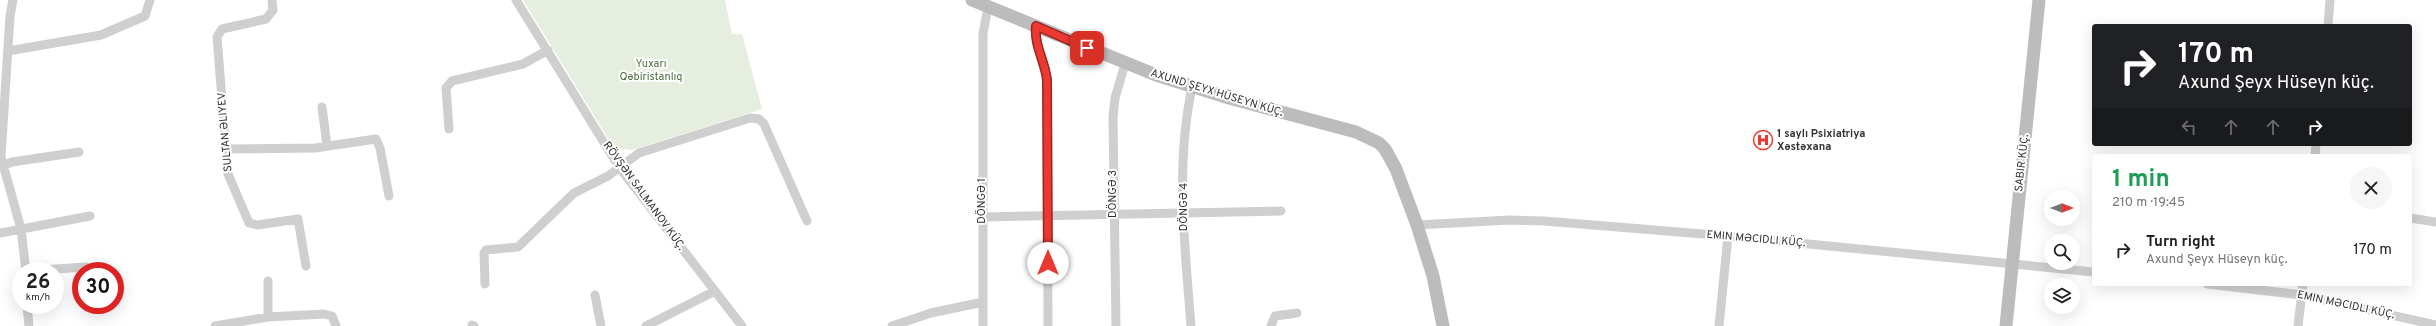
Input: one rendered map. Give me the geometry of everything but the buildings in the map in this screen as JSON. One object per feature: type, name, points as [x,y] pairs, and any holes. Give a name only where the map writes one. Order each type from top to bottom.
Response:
[{"type":"main road","name":"AXUND ŞEYX HÜSEYN KÜÇ.","points":[[972,0],[1125,64],[1192,88],[1370,137],[1379,143],[1390,157],[1417,225],[1433,276],[1444,326]]},
{"type":"main road","name":"SABIR KÜÇ.","points":[[2006,326],[2039,0]]},
{"type":"street","points":[[13,0],[4,34],[8,51],[1,144],[1,166],[21,229],[25,262]]},
{"type":"street","points":[[8,51],[101,35],[145,16],[150,0]]},
{"type":"street","name":"SULTAN ƏLIYEV","points":[[272,0],[272,10],[266,19],[222,30],[217,37],[225,150],[229,180],[245,219],[248,223],[257,225],[298,219],[306,266]]},
{"type":"street","name":"RÖVŞƏN SALMANOV KÜÇ.","points":[[516,0],[620,167],[742,326]]},
{"type":"street","points":[[2328,24],[2330,0]]},
{"type":"street","name":"DÖNGƏ 1","points":[[983,326],[983,34],[988,7]]},
{"type":"street","points":[[1036,26],[1036,44],[1045,67],[1047,80],[1048,326]]},
{"type":"street","points":[[449,129],[446,88],[448,84],[452,81],[523,64],[548,50]]},
{"type":"street","name":"DÖNGƏ 3","points":[[1116,326],[1113,214],[1113,117],[1115,98],[1125,64]]},
{"type":"street","name":"DÖNGƏ 4","points":[[1191,326],[1184,212],[1185,124],[1192,88]]},
{"type":"street","points":[[322,107],[327,146]]},
{"type":"street","points":[[485,284],[484,253],[486,250],[518,247],[574,193],[608,176],[648,149],[750,118],[759,119],[764,124],[807,221]]},
{"type":"street","points":[[225,150],[295,149],[376,139],[380,148],[389,196]]},
{"type":"street","points":[[1,166],[12,162],[79,152]]},
{"type":"street","points":[[982,217],[1281,211]]},
{"type":"street","points":[[0,233],[90,216]]},
{"type":"street","points":[[2412,218],[2436,222]]},
{"type":"street","name":"EMIN MƏCIDLI KÜÇ.","points":[[1417,225],[1510,220],[1544,221],[1728,236],[2092,272]]},
{"type":"street","points":[[1719,326],[1728,236]]},
{"type":"street","points":[[268,280],[268,317]]},
{"type":"street","name":"EMIN MƏCIDLI KÜÇ.","points":[[2223,286],[2302,296],[2436,325]]},
{"type":"street","points":[[2298,326],[2303,286]]},
{"type":"street","points":[[646,326],[715,291]]},
{"type":"street","points":[[595,294],[601,326]]},
{"type":"street","points":[[892,326],[931,313],[982,302]]},
{"type":"street","points":[[1271,326],[1275,316],[1297,313]]},
{"type":"street","points":[[28,314],[29,326]]},
{"type":"street","points":[[215,326],[268,317],[324,314],[332,316],[336,326]]},
{"type":"green space","name":"Yuxarı Qəbiristanlıq","points":[[523,0],[725,0],[732,34],[742,34],[762,109],[632,150],[614,148]]},
{"type":"place","name":"1 saylı Psixiatriya Xəstəxana","points":[[1763,140]]},
{"type":"route","points":[[1048,263],[1047,80],[1045,67],[1036,44],[1036,26],[1087,48]]}]
